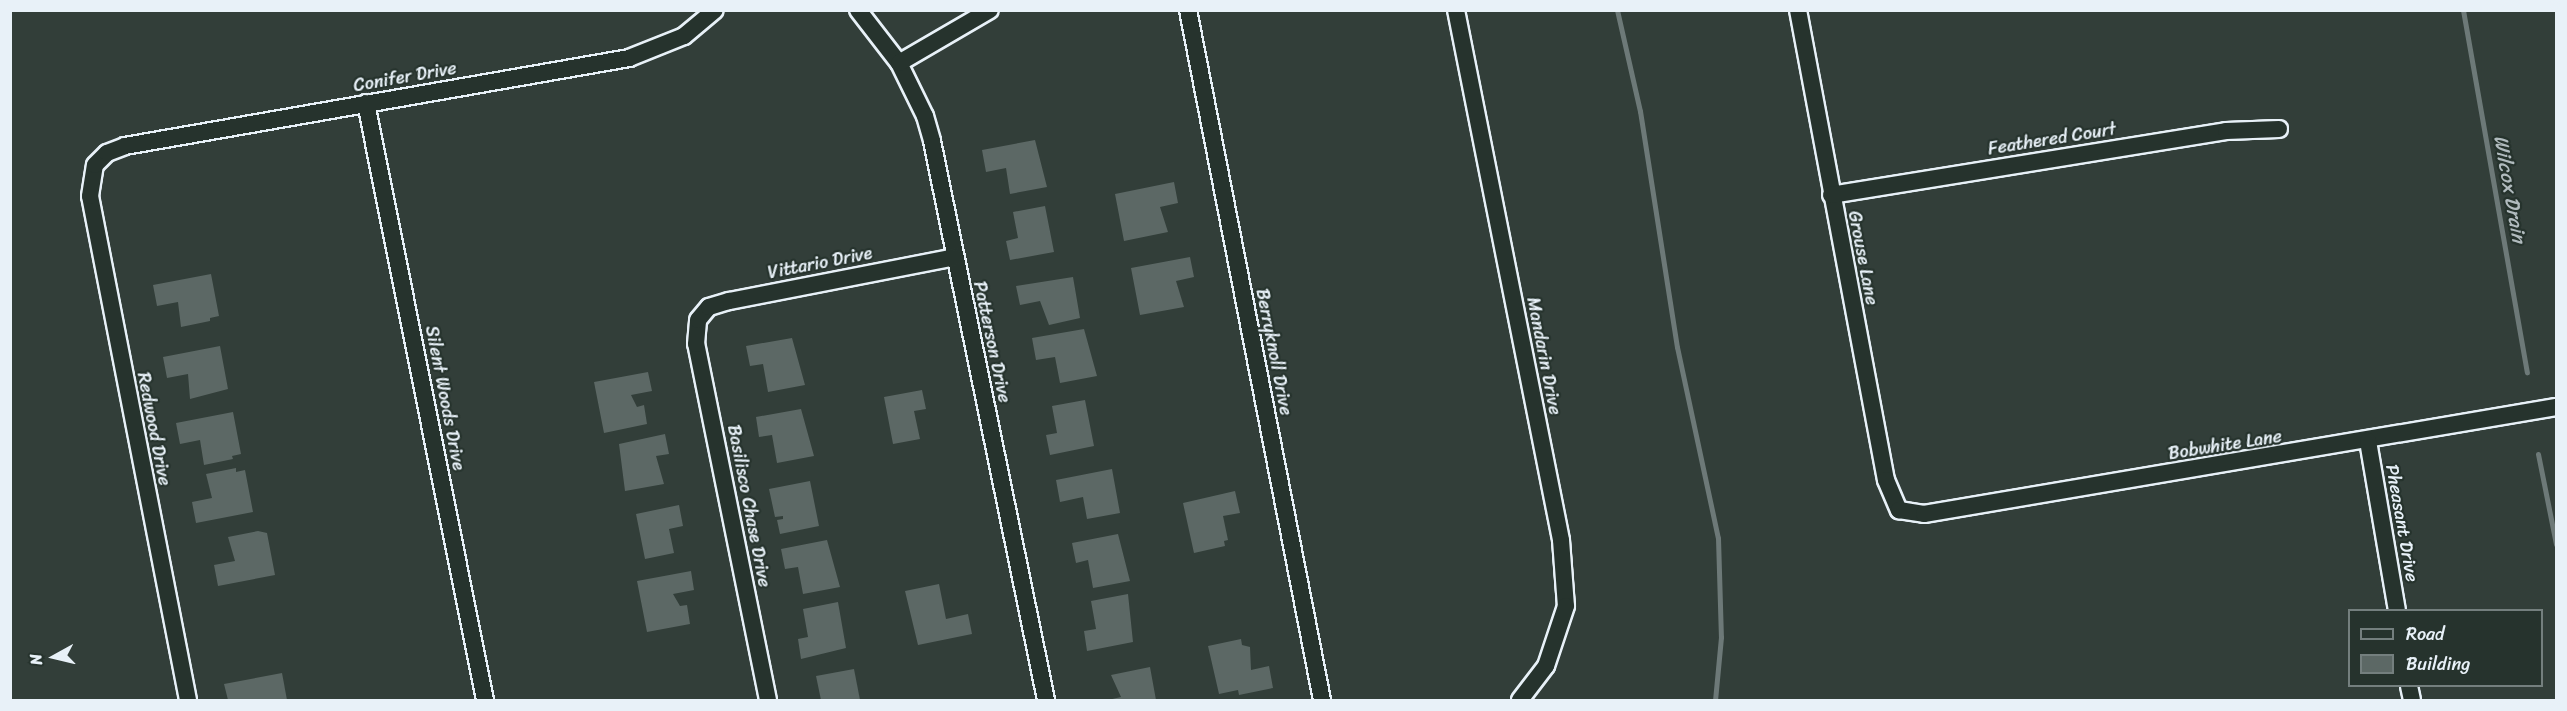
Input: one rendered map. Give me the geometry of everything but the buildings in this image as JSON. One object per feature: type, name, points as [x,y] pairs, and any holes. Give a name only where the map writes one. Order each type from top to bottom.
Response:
[{"type":"street","name":"Conifer Drive","points":[[95,165],[107,153],[125,146],[629,58],[684,36],[715,10]]},
{"type":"street","name":"Patterson Drive","points":[[858,10],[899,63],[927,124],[1046,700]]},
{"type":"street","points":[[899,63],[990,10]]},
{"type":"street","name":"Berryknoll Drive","points":[[1188,10],[1322,700]]},
{"type":"street","name":"Mandarin Drive","points":[[1456,10],[1561,540],[1566,606],[1546,666],[1520,700]]},
{"type":"street","name":"Grouse Lane","points":[[1798,10],[1886,480],[1899,510]]},
{"type":"street","name":"Silent Woods Drive","points":[[366,103],[485,700]]},
{"type":"street","name":"Feathered Court","points":[[1831,195],[2226,131],[2279,129]]},
{"type":"street","name":"Redwood Drive","points":[[95,165],[90,196],[188,700]]},
{"type":"street","name":"Vittario Drive","points":[[698,320],[709,307],[729,301],[955,257]]},
{"type":"street","name":"Basilisco Chase Drive","points":[[698,320],[696,344],[768,700]]},
{"type":"street","name":"Bobwhite Lane","points":[[1899,510],[1924,514],[2368,441],[2556,407]]},
{"type":"street","name":"Pheasant Drive","points":[[2368,441],[2397,609]]},
{"type":"waterway","points":[[1617,10],[1640,111],[1677,347],[1718,538],[1721,637],[1715,700]]},
{"type":"waterway","name":"Wilcox Drain","points":[[2463,10],[2527,372]]},
{"type":"waterway","name":"Wilcox Drain","points":[[2538,454],[2556,544]]}]
